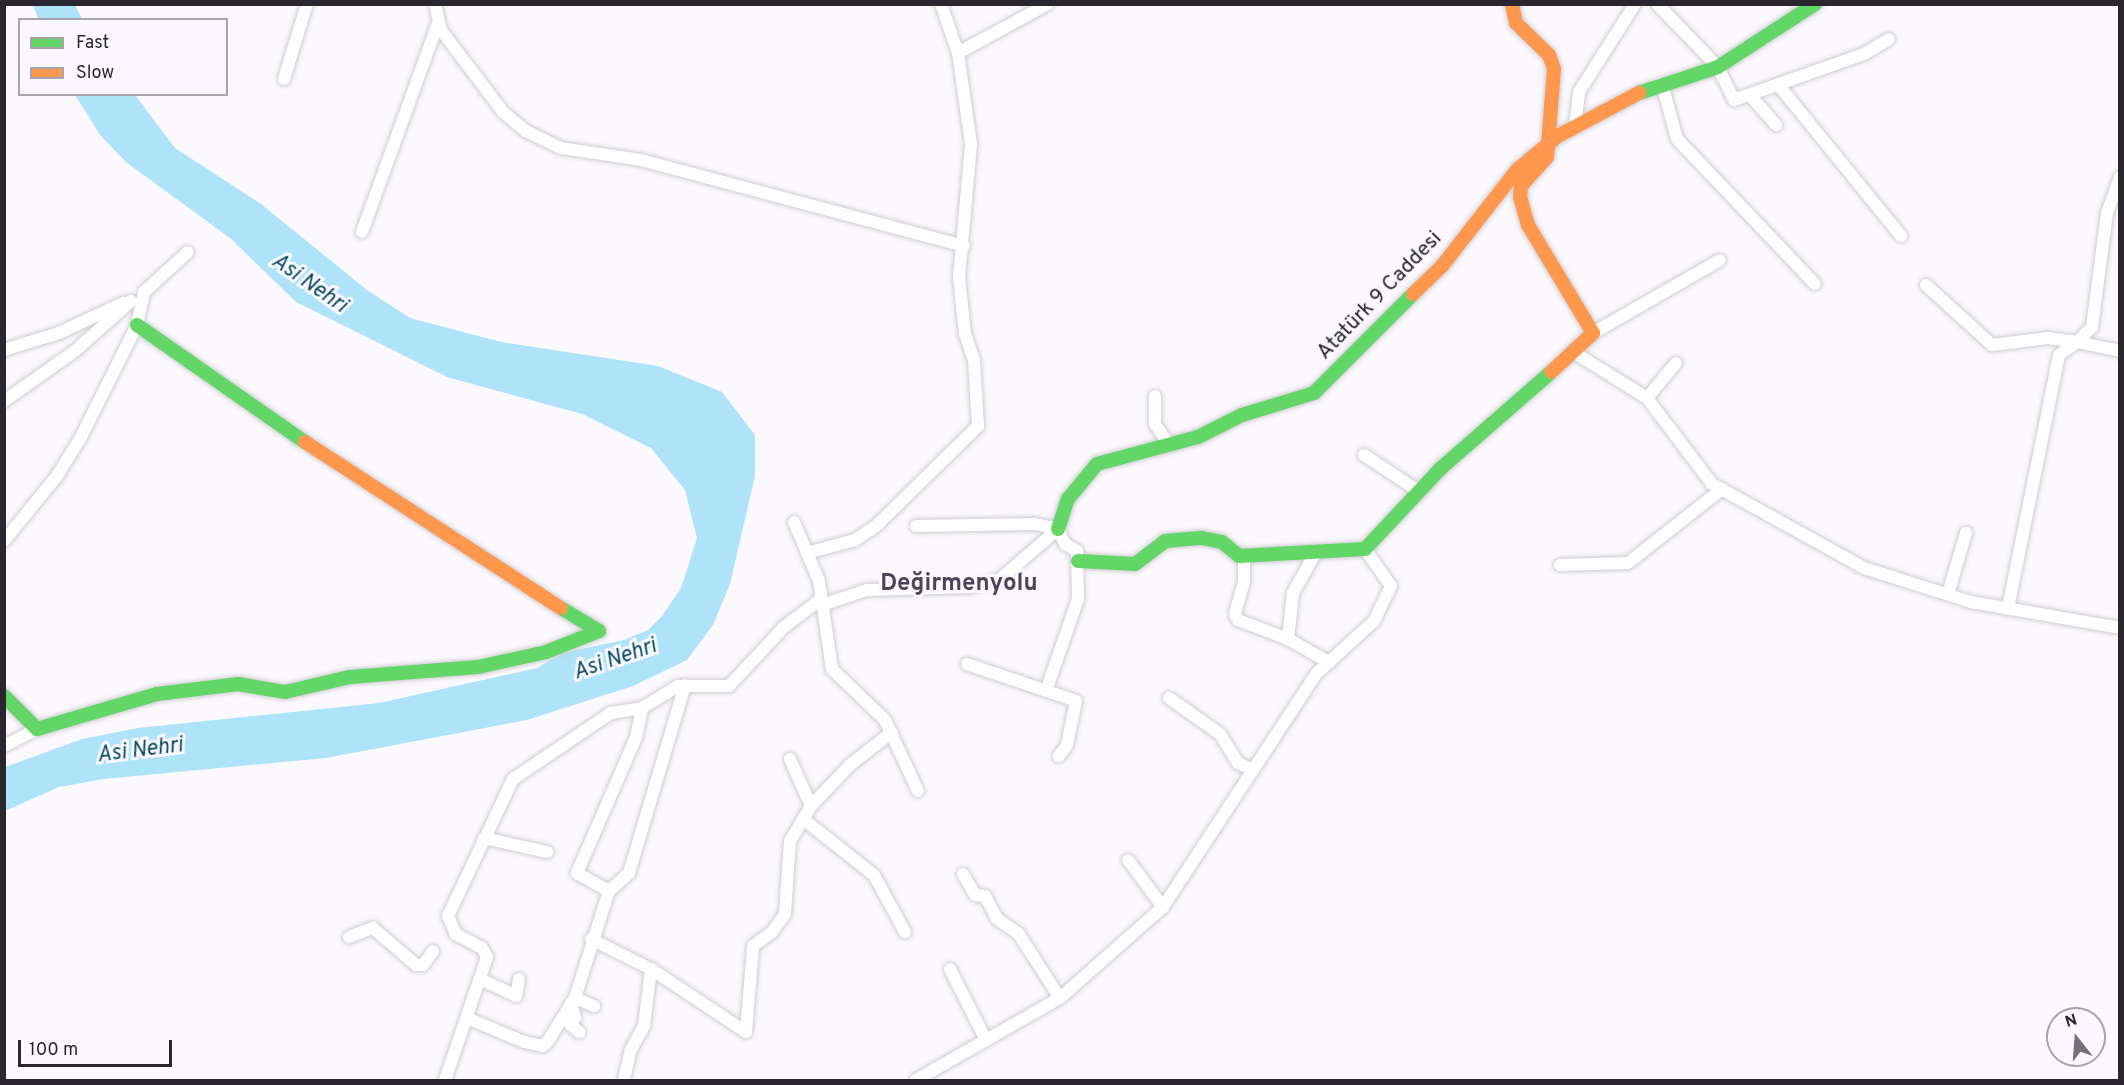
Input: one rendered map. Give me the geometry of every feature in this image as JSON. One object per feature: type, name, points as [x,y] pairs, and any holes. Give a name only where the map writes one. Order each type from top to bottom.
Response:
[{"type":"street","points":[[284,79],[307,4]]},
{"type":"street","points":[[435,4],[438,23],[463,63],[503,112],[526,131],[561,148],[641,160],[964,246]]},
{"type":"street","points":[[807,554],[855,540],[877,525],[978,426],[975,370],[965,334],[959,277],[964,246],[963,212],[971,144],[958,53],[941,4]]},
{"type":"street","points":[[958,53],[1048,4]]},
{"type":"street","points":[[1512,4],[1516,23],[1549,55],[1554,69],[1547,157],[1521,186],[1520,197],[1528,225],[1593,333]]},
{"type":"street","points":[[1575,126],[1579,92],[1635,4]]},
{"type":"street","points":[[1657,4],[1718,67],[1734,100],[1780,87],[1864,54],[1889,39]]},
{"type":"street","name":"Atatürk 9 Caddesi","points":[[1058,529],[1068,499],[1091,469],[1117,456],[1169,445],[1314,393],[1393,310],[1437,273],[1503,185],[1549,142],[1620,99],[1718,67],[1815,4]]},
{"type":"street","points":[[362,232],[438,23]]},
{"type":"street","points":[[1662,84],[1677,139],[1815,284]]},
{"type":"street","points":[[1780,87],[1901,237]]},
{"type":"street","points":[[1750,95],[1776,125]]},
{"type":"street","points":[[2008,609],[2059,355],[2092,327],[2107,213],[2120,177]]},
{"type":"street","points":[[4,401],[75,351],[135,304],[144,292],[188,252]]},
{"type":"street","points":[[1078,561],[1135,564],[1166,541],[1202,538],[1222,542],[1244,557],[1365,549],[1440,470],[1575,353],[1593,333],[1720,260]]},
{"type":"street","points":[[1926,285],[1992,345],[2048,338],[2120,351]]},
{"type":"street","points":[[4,541],[75,447],[137,325],[135,304]]},
{"type":"street","points":[[4,350],[59,333],[135,304]]},
{"type":"street","points":[[4,746],[37,729],[157,694],[238,684],[285,692],[350,677],[478,667],[546,652],[599,631],[398,506],[137,325]]},
{"type":"street","points":[[1575,353],[1647,398],[1712,484],[1864,568],[1948,594],[2008,609],[2120,628]]},
{"type":"street","points":[[1647,398],[1676,363]]},
{"type":"street","points":[[1155,396],[1155,424],[1169,445]]},
{"type":"street","points":[[1364,455],[1420,492]]},
{"type":"street","points":[[1560,565],[1628,563],[1722,489]]},
{"type":"street","points":[[794,522],[822,602],[832,669],[885,720],[918,790]]},
{"type":"street","points":[[916,526],[1016,522],[1058,529]]},
{"type":"street","points":[[1047,688],[1078,598],[1077,551],[1065,544],[1058,529]]},
{"type":"street","points":[[445,1080],[480,979],[486,951],[456,934],[447,921],[484,838],[520,771],[611,713],[642,708],[685,685],[729,686],[784,627],[822,602],[867,590],[948,588],[999,580],[1058,529]]},
{"type":"street","points":[[1948,594],[1966,533]]},
{"type":"street","points":[[916,1080],[985,1038],[1060,998],[1163,907],[1251,769],[1317,673],[1374,621],[1391,586],[1365,549]]},
{"type":"street","points":[[1288,639],[1293,593],[1316,554]]},
{"type":"street","points":[[1244,557],[1244,582],[1235,614],[1238,620],[1288,639],[1330,663]]},
{"type":"street","points":[[967,664],[1003,679],[1047,688],[1077,703],[1067,745],[1059,756]]},
{"type":"street","points":[[467,1018],[543,1046],[573,1000],[591,939],[609,891],[629,873],[685,685]]},
{"type":"street","points":[[4,696],[37,729]]},
{"type":"street","points":[[1169,698],[1220,734],[1238,763],[1251,769]]},
{"type":"street","points":[[609,891],[577,873],[636,737],[642,708]]},
{"type":"street","points":[[591,939],[651,969],[746,1032],[753,946],[782,921],[790,841],[811,806],[850,765],[892,732]]},
{"type":"street","points":[[790,759],[811,806]]},
{"type":"street","points":[[803,819],[874,874],[905,932]]},
{"type":"street","points":[[484,838],[547,852]]},
{"type":"street","points":[[1128,860],[1163,907]]},
{"type":"street","points":[[963,874],[975,895],[985,896],[997,919],[1018,933],[1060,998]]},
{"type":"street","points":[[350,937],[373,928],[416,965],[423,965],[433,951]]},
{"type":"street","points":[[624,1080],[631,1049],[644,1026],[651,969]]},
{"type":"street","points":[[950,969],[985,1038]]},
{"type":"street","points":[[480,979],[516,996],[519,980]]},
{"type":"street","points":[[573,1000],[594,1006]]},
{"type":"street","points":[[573,1000],[575,1017],[571,1025],[579,1032]]},
{"type":"water","points":[[33,5],[75,5],[82,18],[38,18]]},
{"type":"water","name":"Asi Nehri","points":[[76,96],[136,96],[175,148],[261,204],[367,290],[410,318],[501,342],[658,366],[722,392],[755,435],[755,476],[730,584],[713,625],[687,660],[633,686],[527,720],[326,758],[104,779],[59,787],[5,811],[5,767],[82,739],[138,728],[379,703],[537,668],[562,653],[624,640],[648,630],[662,616],[681,588],[697,538],[685,490],[651,448],[582,414],[447,377],[296,302],[230,238],[127,163],[100,135]]},
{"type":"traffic: fast","points":[[1639,93],[1718,67],[1815,4]]},
{"type":"traffic: fast","points":[[1058,529],[1068,499],[1097,464],[1198,437],[1242,415],[1314,393],[1413,294]]},
{"type":"traffic: fast","points":[[137,325],[305,442]]},
{"type":"traffic: fast","points":[[1078,561],[1135,564],[1165,541],[1202,538],[1222,542],[1239,556],[1365,549],[1440,469],[1551,372]]},
{"type":"traffic: fast","points":[[4,696],[37,729],[157,694],[238,684],[285,692],[350,677],[478,667],[546,652],[599,631],[561,608]]},
{"type":"traffic: slow","points":[[1512,4],[1516,23],[1549,55],[1554,69],[1547,157],[1521,186],[1520,197],[1528,225],[1593,333],[1551,372]]},
{"type":"traffic: slow","points":[[1413,294],[1442,266],[1517,170],[1558,136],[1639,93]]},
{"type":"traffic: slow","points":[[305,442],[561,608]]},
{"type":"district","name":"Değirmenyolu","points":[[959,585]]}]
